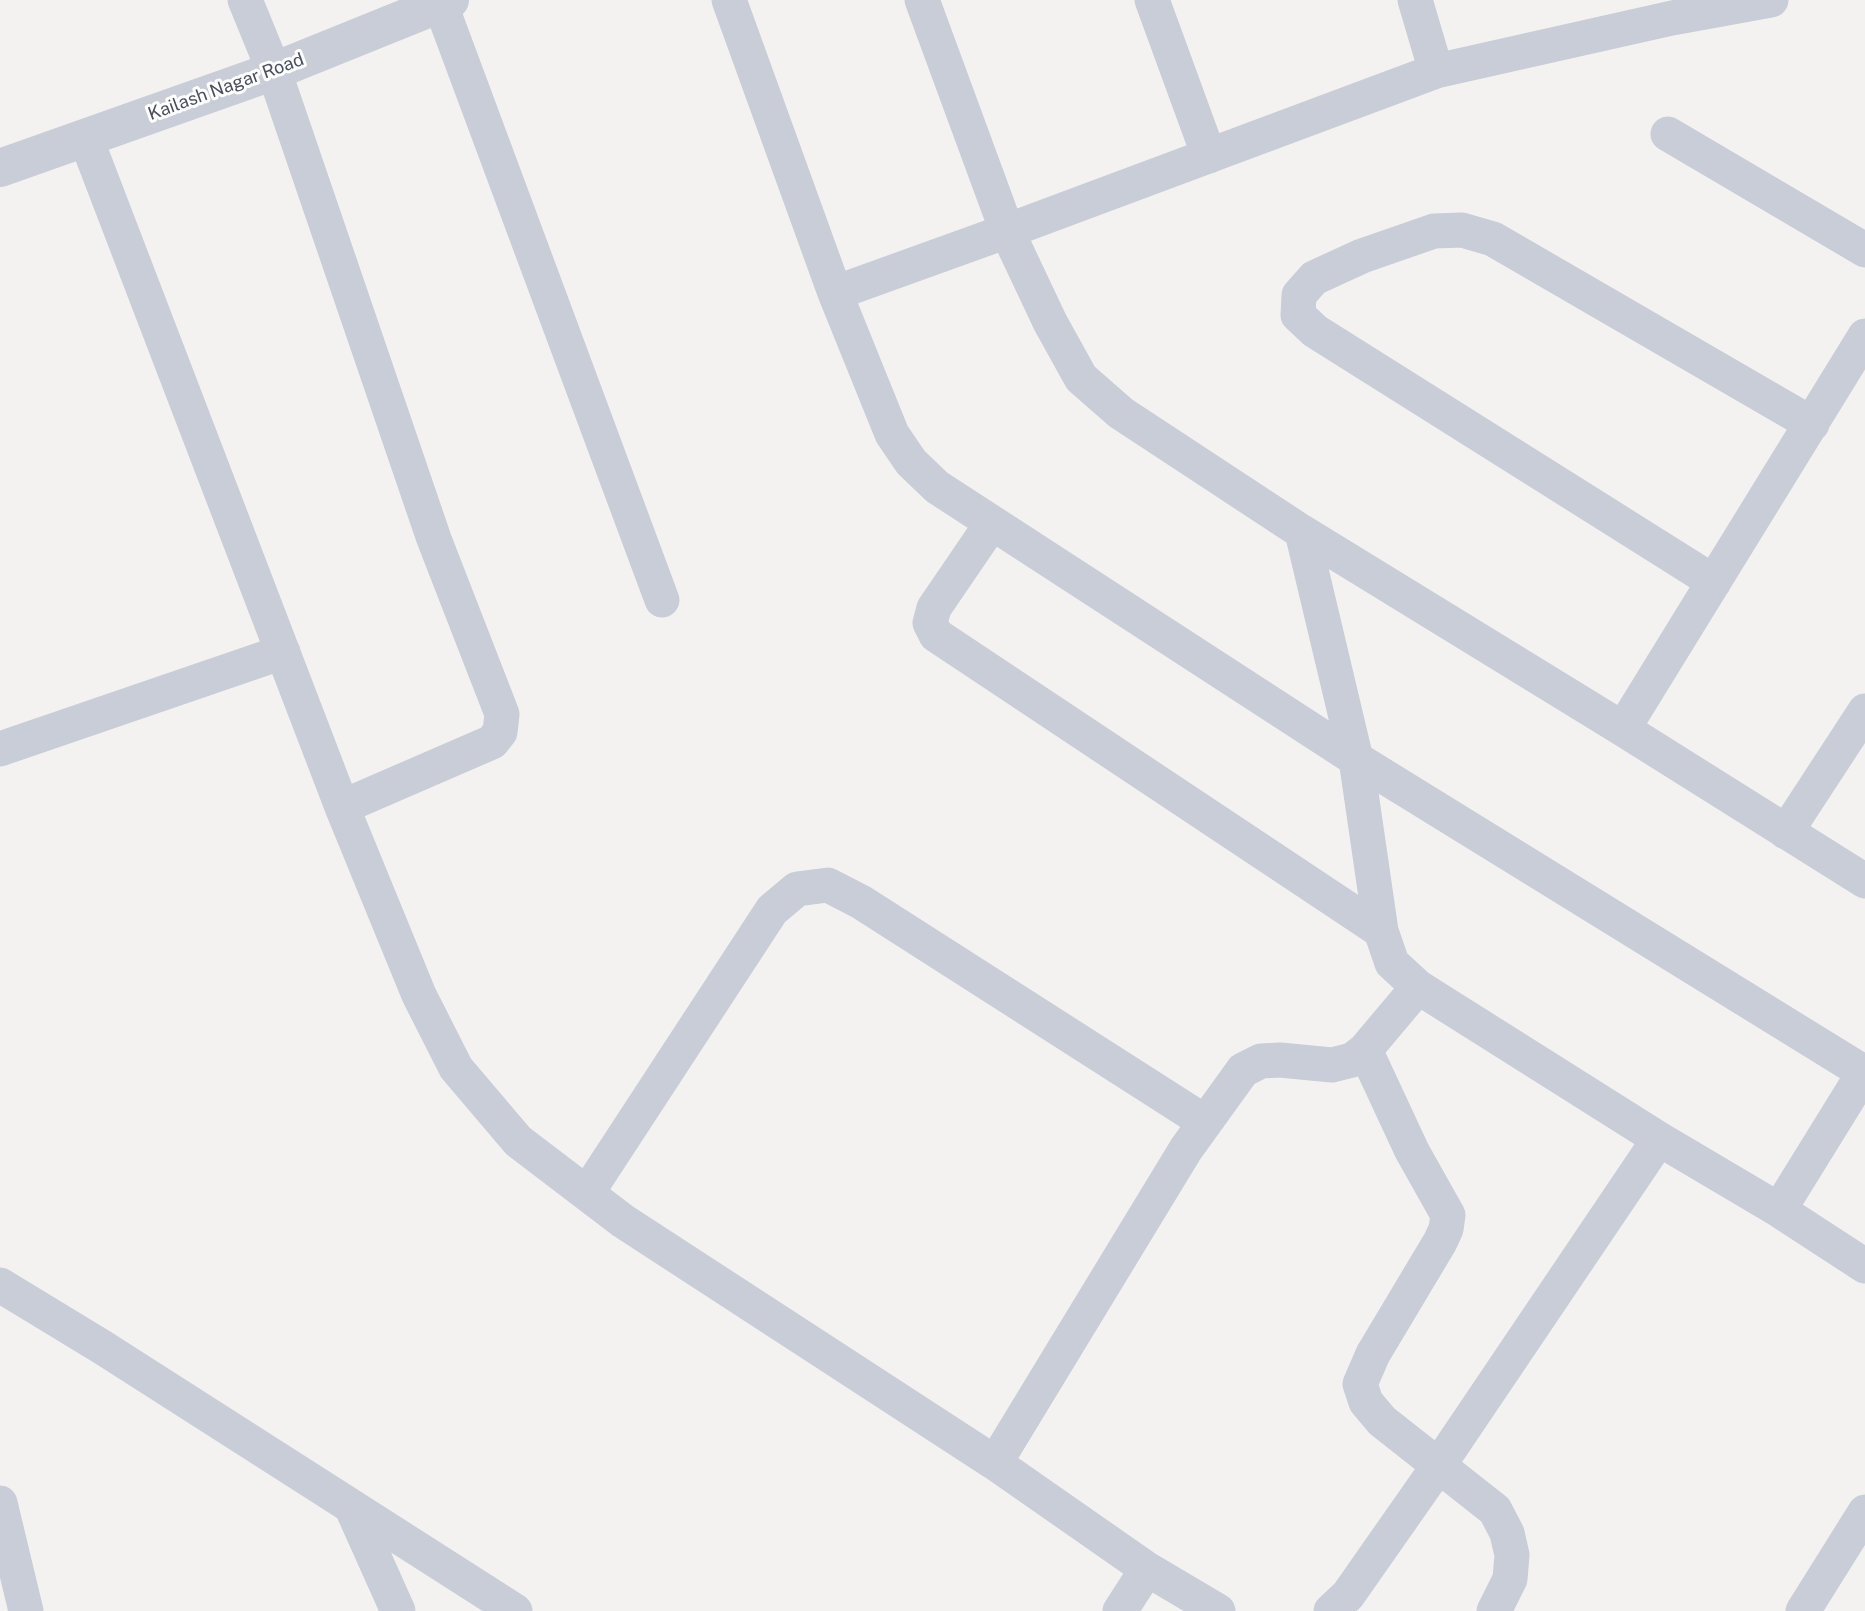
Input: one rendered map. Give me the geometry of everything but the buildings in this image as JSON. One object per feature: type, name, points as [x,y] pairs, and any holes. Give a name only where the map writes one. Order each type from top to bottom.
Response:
[{"type":"street","points":[[245,0],[274,71],[434,539],[502,714],[500,732],[492,741],[342,807]]},
{"type":"street","points":[[729,0],[835,293],[892,434],[911,463],[937,487],[1356,758],[1865,1072],[1779,1210]]},
{"type":"street","points":[[922,0],[1007,231],[1049,322],[1081,378],[1121,413],[1302,531],[1865,881]]},
{"type":"street","points":[[1152,0],[1209,156]]},
{"type":"street","points":[[1415,0],[1436,71]]},
{"type":"street","points":[[835,293],[1436,71],[1669,9],[1771,0]]},
{"type":"street","points":[[445,2],[662,600]]},
{"type":"street","name":"Kailash Nagar Road","points":[[0,168],[274,71],[445,2]]},
{"type":"street","points":[[1668,134],[1865,250]]},
{"type":"street","points":[[86,139],[342,807],[419,996],[456,1069],[518,1141],[623,1221],[995,1462],[1147,1569],[1217,1611]]},
{"type":"street","points":[[1714,582],[1315,331],[1298,315],[1299,295],[1314,278],[1362,256],[1434,231],[1462,229],[1493,240],[1812,424]]},
{"type":"street","points":[[1623,729],[1865,336]]},
{"type":"street","points":[[992,523],[934,608],[930,623],[936,635],[1381,931]]},
{"type":"street","points":[[1302,531],[1356,758],[1381,931],[1392,962],[1418,987],[1865,1266]]},
{"type":"street","points":[[0,749],[284,652]]},
{"type":"street","points":[[1786,832],[1865,711]]},
{"type":"street","points":[[587,1193],[772,909],[797,890],[828,886],[861,902],[1205,1122]]},
{"type":"street","points":[[995,1462],[1186,1149],[1243,1070],[1261,1061],[1332,1065],[1352,1060],[1365,1050],[1418,987]]},
{"type":"street","points":[[1365,1050],[1412,1151],[1448,1215],[1440,1242],[1373,1354],[1360,1384],[1366,1402],[1382,1422],[1495,1510],[1507,1533],[1512,1555],[1510,1579],[1494,1611]]},
{"type":"street","points":[[1351,1606],[1439,1465],[1658,1139]]},
{"type":"street","points":[[0,1285],[102,1347],[514,1611]]},
{"type":"street","points":[[0,1503],[23,1601],[54,1611]]},
{"type":"street","points":[[351,1506],[398,1611]]},
{"type":"street","points":[[1803,1611],[1865,1512]]},
{"type":"street","points":[[1121,1611],[1147,1569]]}]
